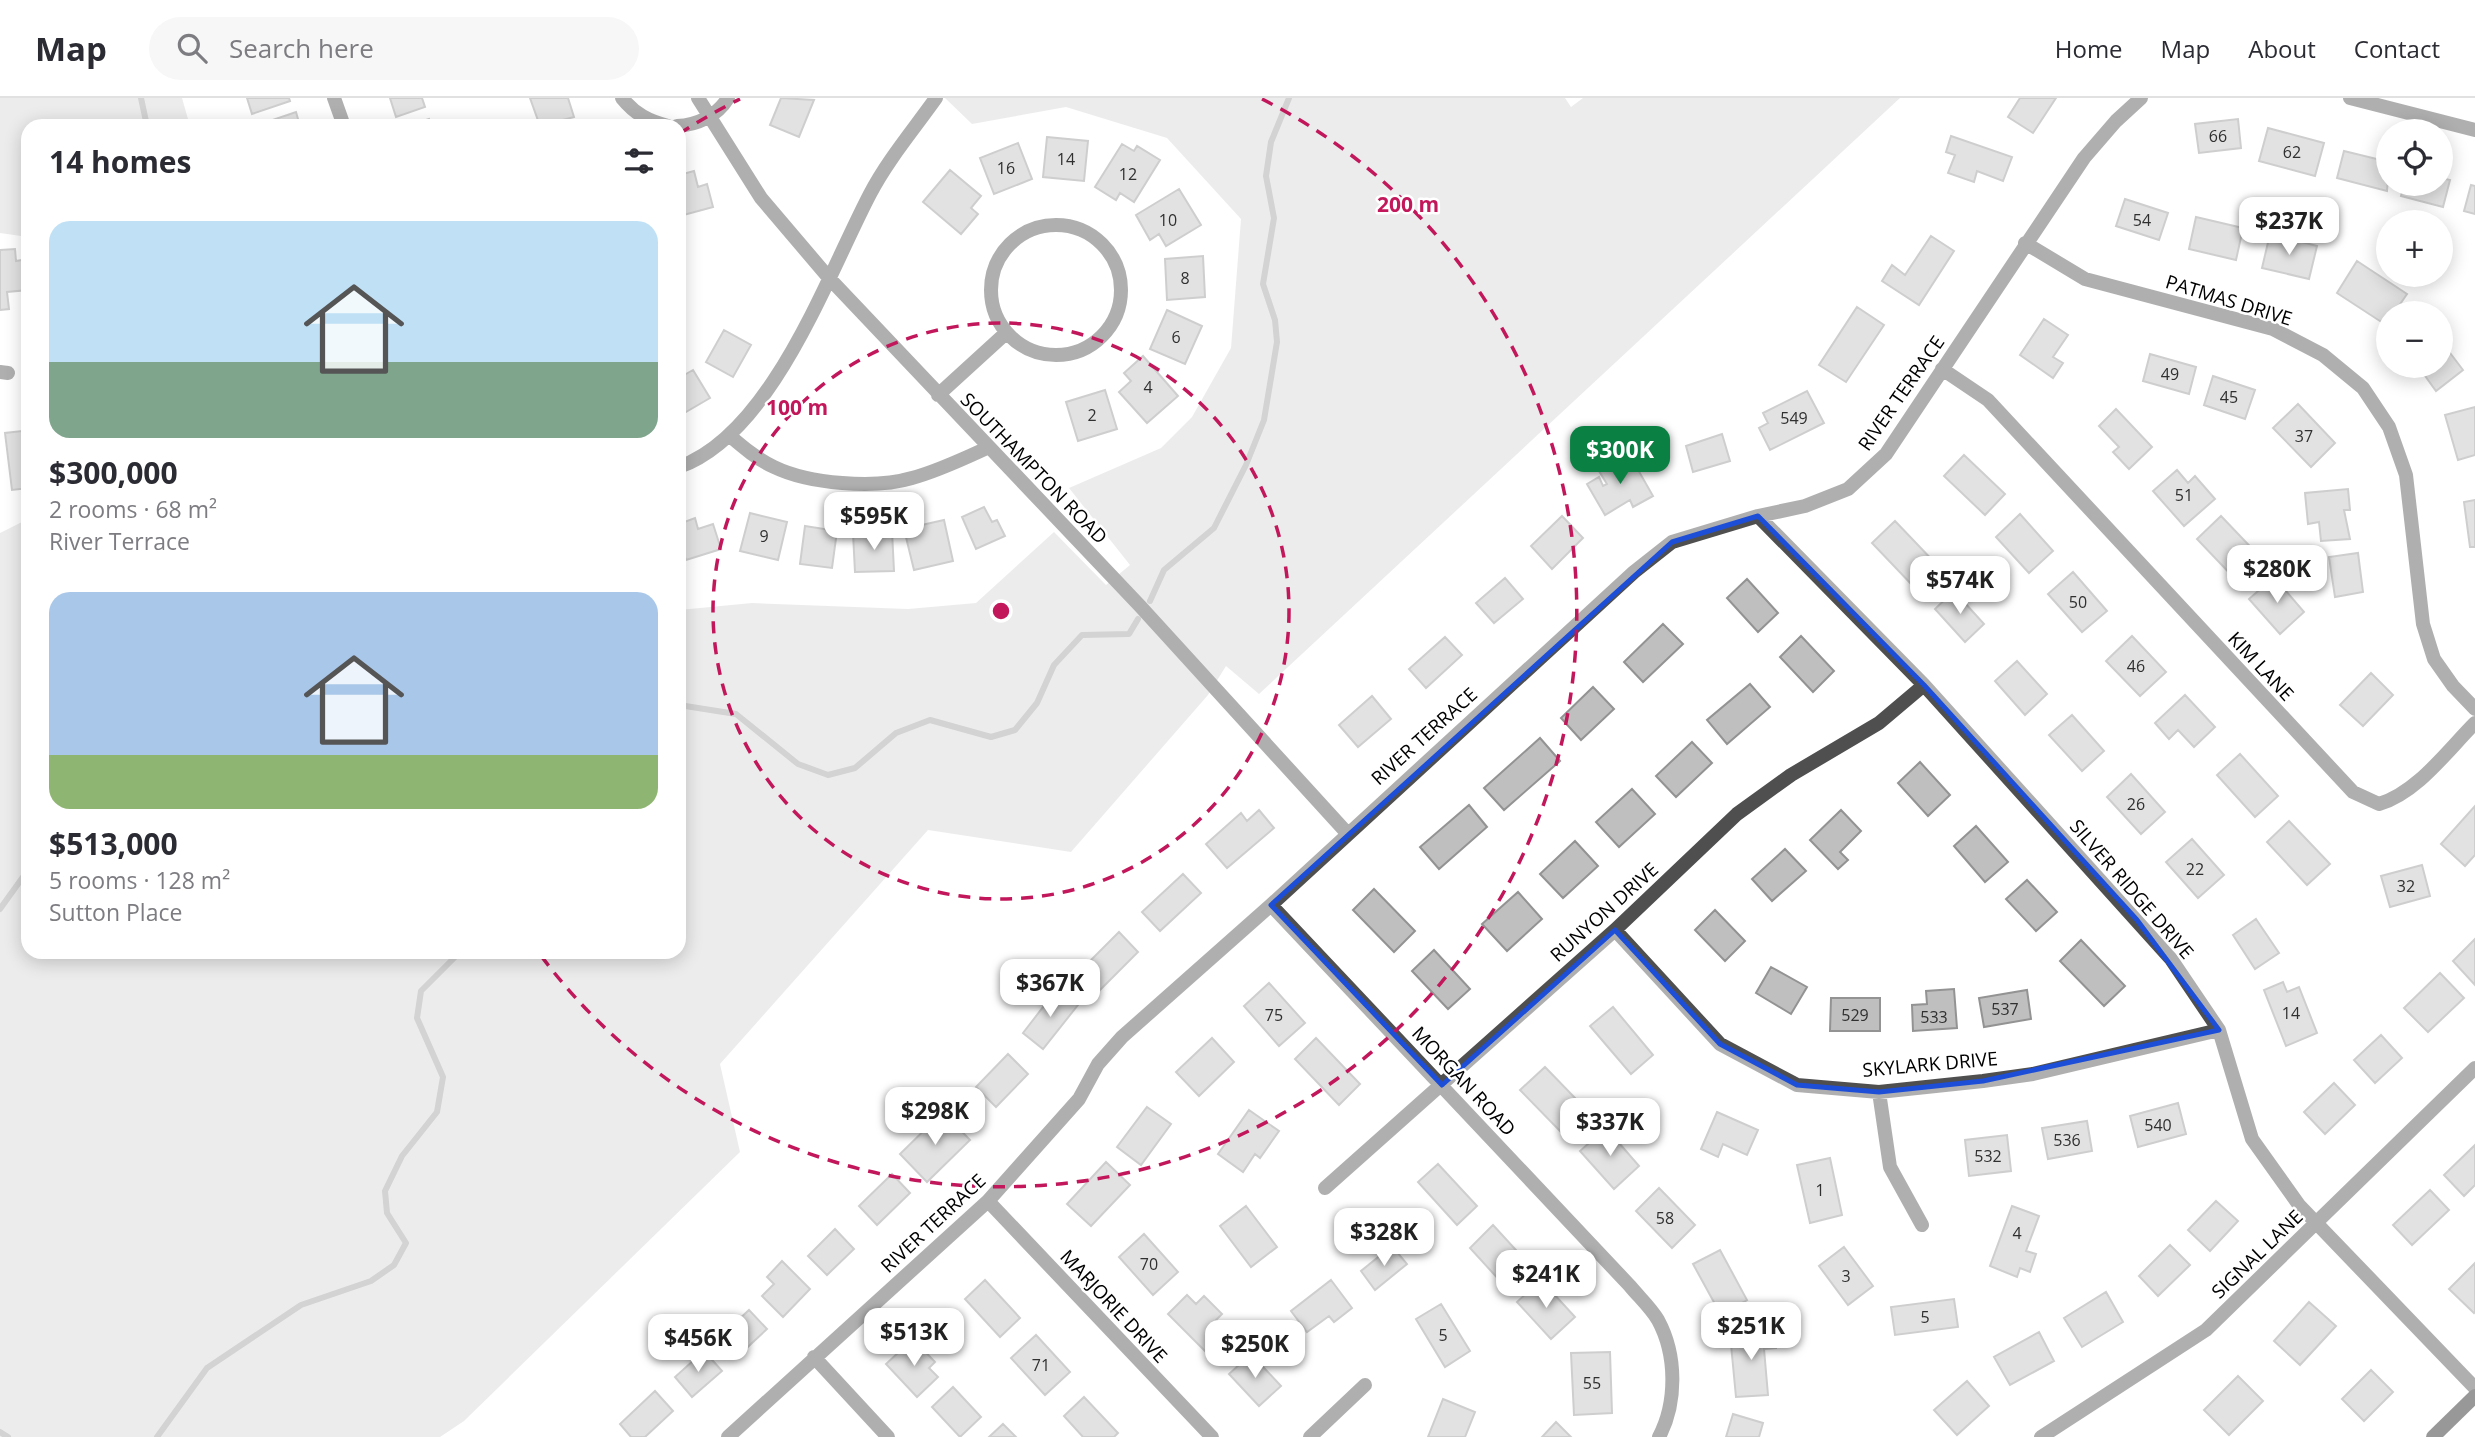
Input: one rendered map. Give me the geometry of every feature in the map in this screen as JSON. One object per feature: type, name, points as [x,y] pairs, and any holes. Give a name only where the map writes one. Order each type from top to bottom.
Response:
[{"type":"main road","points":[[2434,1437],[2475,1396]]},
{"type":"street","points":[[334,98],[342,119]]},
{"type":"street","points":[[622,98],[632,110],[646,119]]},
{"type":"street","name":"SOUTHAMPTON ROAD","points":[[698,98],[761,198],[829,278],[1140,606],[1347,833]]},
{"type":"street","points":[[686,125],[709,117],[728,98]]},
{"type":"street","points":[[686,465],[696,461],[730,436],[755,407],[805,328],[871,191],[936,98]]},
{"type":"street","name":"RIVER TERRACE","points":[[728,1437],[988,1201],[1079,1099],[1098,1065],[1122,1037],[1271,905],[1634,572],[1672,542],[1758,516],[1805,506],[1847,489],[1886,454],[2084,158],[2116,121],[2141,98]]},
{"type":"street","points":[[2350,98],[2475,130]]},
{"type":"street","points":[[1048,225],[1077,229],[1102,244],[1114,262],[1121,282],[1120,303],[1112,323],[1100,339],[1082,351],[1062,356],[1041,354],[1022,347],[1006,333],[995,316],[990,296],[992,276],[999,258],[1012,242],[1028,231],[1048,225]]},
{"type":"street","name":"PATMAS DRIVE","points":[[2025,243],[2085,279],[2273,330],[2323,355],[2363,388],[2389,427],[2406,475],[2423,624],[2434,659],[2453,686],[2475,709]]},
{"type":"street","points":[[938,395],[1006,333]]},
{"type":"street","name":"KIM LANE","points":[[1942,369],[1989,400],[2353,792],[2379,804],[2392,800],[2475,723]]},
{"type":"street","points":[[730,436],[751,454],[776,468],[853,483],[880,484],[909,479],[988,448]]},
{"type":"street","name":"SILVER RIDGE DRIVE","points":[[1758,516],[1924,685],[2171,959],[2219,1030],[2252,1139],[2299,1205],[2475,1388]]},
{"type":"street","name":"RUNYON DRIVE","points":[[1325,1188],[1615,930],[1737,814],[1791,775],[1879,723],[1924,685]]},
{"type":"street","name":"MORGAN ROAD","points":[[1271,905],[1630,1286],[1658,1320],[1672,1367],[1670,1417],[1659,1437]]},
{"type":"street","name":"SKYLARK DRIVE","points":[[1615,930],[1720,1044],[1797,1085],[1879,1092],[2032,1074],[2219,1030]]},
{"type":"street","name":"SIGNAL LANE","points":[[2041,1437],[2206,1330],[2475,1068]]},
{"type":"street","points":[[1879,1092],[1890,1167],[1922,1225]]},
{"type":"street","name":"MARJORIE DRIVE","points":[[988,1201],[1212,1437]]},
{"type":"street","points":[[814,1357],[888,1437]]},
{"type":"street","points":[[1310,1437],[1364,1385]]},
{"type":"highlighted area","points":[[1758,516],[1924,685],[2137,920],[2219,1030],[1983,1081],[1879,1092],[1797,1085],[1720,1044],[1615,930],[1442,1085],[1271,905],[1672,542]]},
{"type":"shaded area","points":[[0,98],[182,98],[188,119],[21,119],[21,236],[0,233]]},
{"type":"shaded area","points":[[945,98],[1565,98],[1571,107],[1583,98],[1900,98],[1259,694],[1226,666],[1208,695],[1071,852],[928,830],[720,1064],[740,1152],[464,1421],[440,1437],[0,1437],[0,533],[21,522],[21,959],[686,959],[686,609],[752,603],[908,609],[976,603],[1054,532],[1106,585],[1130,565],[1069,488],[1161,448],[1192,417],[1231,348],[1241,219],[1167,138],[1066,107],[972,124]]},
{"type":"building","points":[[247,98],[289,98],[290,101],[252,114]]},
{"type":"building","points":[[390,98],[422,98],[425,107],[396,117]]},
{"type":"building","points":[[530,98],[568,98],[574,117],[538,119]]},
{"type":"building","points":[[781,98],[814,100],[799,137],[770,125]]},
{"type":"building","points":[[2020,98],[2056,98],[2033,133],[2008,117]]},
{"type":"building","points":[[296,112],[298,119],[276,119]]},
{"type":"building","points":[[2238,119],[2241,148],[2199,153],[2195,124]]},
{"type":"building","points":[[2268,128],[2324,143],[2315,176],[2259,161]]},
{"type":"building","points":[[1951,136],[2012,157],[2003,181],[1977,171],[1974,182],[1948,173],[1955,155],[1946,152]]},
{"type":"building","points":[[1047,137],[1088,141],[1084,181],[1043,177]]},
{"type":"building","points":[[1018,143],[1032,179],[994,194],[980,158]]},
{"type":"building","points":[[1122,144],[1134,151],[1137,146],[1160,160],[1134,202],[1120,193],[1116,200],[1095,187]]},
{"type":"building","points":[[2344,151],[2376,159],[2376,188],[2337,178]]},
{"type":"building","points":[[950,170],[981,196],[971,208],[978,214],[961,234],[923,202]]},
{"type":"building","points":[[694,171],[698,187],[707,184],[713,207],[686,214],[686,173]]},
{"type":"building","points":[[2471,185],[2475,186],[2475,214],[2464,211]]},
{"type":"building","points":[[1179,189],[1201,225],[1166,246],[1159,234],[1150,240],[1136,215]]},
{"type":"building","points":[[2401,196],[2446,196],[2443,207]]},
{"type":"building","points":[[2125,199],[2168,213],[2159,240],[2116,226]]},
{"type":"building","points":[[2196,217],[2243,228],[2236,260],[2189,249]]},
{"type":"building","points":[[2270,234],[2317,246],[2309,279],[2262,268]]},
{"type":"building","points":[[1931,236],[1954,251],[1919,305],[1882,281],[1892,265],[1905,275]]},
{"type":"building","points":[[15,249],[16,261],[21,260],[21,291],[7,292],[9,309],[0,310],[0,250]]},
{"type":"building","points":[[1203,256],[1205,297],[1167,300],[1165,259]]},
{"type":"building","points":[[2357,261],[2376,274],[2376,287],[2396,287],[2407,294],[2402,301],[2376,301],[2376,318],[2337,293]]},
{"type":"building","points":[[1857,307],[1884,325],[1846,382],[1819,365]]},
{"type":"building","points":[[1167,310],[1202,326],[1185,364],[1150,349]]},
{"type":"building","points":[[2044,319],[2068,335],[2053,357],[2063,363],[2053,378],[2020,355]]},
{"type":"building","points":[[724,330],[751,345],[733,377],[706,362]]},
{"type":"building","points":[[2150,354],[2196,367],[2189,394],[2143,381]]},
{"type":"building","points":[[1143,356],[1178,396],[1147,423],[1119,392],[1131,381],[1124,373]]},
{"type":"building","points":[[2453,357],[2463,370],[2453,378]]},
{"type":"building","points":[[693,370],[710,398],[686,412],[686,374]]},
{"type":"building","points":[[2213,376],[2255,390],[2245,419],[2204,405]]},
{"type":"building","points":[[2427,378],[2453,378],[2436,391]]},
{"type":"building","points":[[1105,390],[1117,429],[1078,441],[1066,402]]},
{"type":"building","points":[[1807,391],[1824,423],[1770,450],[1759,428],[1768,423],[1763,413]]},
{"type":"building","points":[[2298,404],[2335,443],[2311,467],[2273,428]]},
{"type":"building","points":[[2475,407],[2475,455],[2458,460],[2445,415]]},
{"type":"building","points":[[2116,409],[2152,447],[2129,469],[2113,452],[2119,447],[2099,426]]},
{"type":"building","points":[[21,431],[21,489],[12,490],[5,433]]},
{"type":"building","points":[[1722,434],[1730,461],[1693,472],[1686,446]]},
{"type":"building","points":[[1629,454],[1653,496],[1633,507],[1630,500],[1605,515],[1587,484],[1599,477],[1603,486],[1607,484],[1599,471]]},
{"type":"building","points":[[1964,455],[2005,494],[1985,515],[1944,476]]},
{"type":"building","points":[[2177,470],[2188,483],[2195,476],[2215,499],[2184,526],[2153,491]]},
{"type":"building","points":[[2348,489],[2350,510],[2344,510],[2350,539],[2321,541],[2319,522],[2308,524],[2305,493]]},
{"type":"building","points":[[2475,500],[2475,547],[2470,547],[2464,502]]},
{"type":"building","points":[[984,507],[992,522],[997,520],[1005,536],[976,549],[962,517]]},
{"type":"building","points":[[750,513],[787,522],[778,560],[740,551]]},
{"type":"building","points":[[2020,514],[2053,551],[2029,573],[1996,537]]},
{"type":"building","points":[[1562,516],[1583,538],[1552,569],[1531,546]]},
{"type":"building","points":[[2221,516],[2263,560],[2239,583],[2197,539]]},
{"type":"building","points":[[695,518],[698,529],[713,524],[721,549],[686,560],[686,521]]},
{"type":"building","points":[[944,520],[953,561],[914,570],[904,529]]},
{"type":"building","points":[[1895,521],[1938,566],[1915,588],[1872,543]]},
{"type":"building","points":[[805,526],[837,531],[832,568],[800,564]]},
{"type":"building","points":[[892,531],[894,571],[855,572],[853,533]]},
{"type":"building","points":[[2358,553],[2363,592],[2335,597],[2329,557]]},
{"type":"building","points":[[2073,572],[2107,611],[2082,632],[2048,594]]},
{"type":"building","points":[[2274,577],[2304,612],[2280,634],[2249,599]]},
{"type":"building","points":[[1505,578],[1523,599],[1494,623],[1476,603]]},
{"type":"building","points":[[1747,579],[1778,613],[1758,632],[1727,598]]},
{"type":"building","points":[[1954,591],[1984,624],[1965,642],[1935,609]]},
{"type":"building","points":[[1663,624],[1683,644],[1643,682],[1624,662]]},
{"type":"building","points":[[1801,636],[1834,671],[1813,692],[1780,657]]},
{"type":"building","points":[[2132,636],[2166,672],[2140,696],[2106,661]]},
{"type":"building","points":[[1445,637],[1462,655],[1426,688],[1409,669]]},
{"type":"building","points":[[2017,661],[2047,694],[2025,715],[1995,681]]},
{"type":"building","points":[[2371,673],[2393,695],[2363,726],[2340,705]]},
{"type":"building","points":[[1750,684],[1770,707],[1727,744],[1707,720]]},
{"type":"building","points":[[1593,687],[1614,709],[1581,740],[1561,718]]},
{"type":"building","points":[[2185,695],[2215,727],[2194,747],[2178,730],[2169,739],[2155,723]]},
{"type":"building","points":[[1372,696],[1391,719],[1358,747],[1339,725]]},
{"type":"building","points":[[2072,715],[2104,751],[2082,771],[2049,735]]},
{"type":"building","points":[[1540,738],[1560,761],[1504,810],[1484,788]]},
{"type":"building","points":[[1692,742],[1712,763],[1676,797],[1656,776]]},
{"type":"building","points":[[2240,754],[2278,796],[2255,817],[2217,775]]},
{"type":"building","points":[[1920,762],[1950,795],[1928,816],[1898,783]]},
{"type":"building","points":[[2131,774],[2165,812],[2141,834],[2107,797]]},
{"type":"building","points":[[1632,789],[1655,814],[1619,847],[1596,822]]},
{"type":"building","points":[[1469,805],[1487,827],[1439,869],[1420,847]]},
{"type":"building","points":[[2475,806],[2475,855],[2465,866],[2441,844]]},
{"type":"building","points":[[1259,810],[1274,828],[1227,868],[1206,844],[1241,813],[1247,821]]},
{"type":"building","points":[[1841,810],[1861,831],[1840,852],[1848,860],[1838,869],[1810,840]]},
{"type":"building","points":[[2289,821],[2330,864],[2307,885],[2267,842]]},
{"type":"building","points":[[1976,826],[2008,862],[1985,882],[1954,846]]},
{"type":"building","points":[[2192,839],[2224,875],[2198,898],[2166,862]]},
{"type":"building","points":[[1575,841],[1598,866],[1563,898],[1540,874]]},
{"type":"building","points":[[1785,849],[1806,871],[1772,901],[1752,879]]},
{"type":"building","points":[[2422,865],[2430,896],[2390,907],[2381,876]]},
{"type":"building","points":[[1183,874],[1201,893],[1160,931],[1142,912]]},
{"type":"building","points":[[2027,880],[2057,912],[2036,931],[2006,899]]},
{"type":"building","points":[[1374,889],[1415,931],[1394,952],[1353,910]]},
{"type":"building","points":[[1518,892],[1542,919],[1507,951],[1482,924]]},
{"type":"building","points":[[1715,910],[1745,941],[1725,961],[1695,930]]},
{"type":"building","points":[[2256,919],[2279,953],[2255,969],[2233,935]]},
{"type":"building","points":[[1119,932],[1138,952],[1099,991],[1080,971]]},
{"type":"building","points":[[2475,939],[2475,985],[2453,961]]},
{"type":"building","points":[[2081,940],[2125,986],[2104,1006],[2060,961]]},
{"type":"building","points":[[1434,950],[1470,989],[1448,1009],[1412,971]]},
{"type":"building","points":[[1771,967],[1807,987],[1791,1014],[1756,993]]},
{"type":"building","points":[[2440,973],[2464,998],[2428,1032],[2404,1008]]},
{"type":"building","points":[[2283,982],[2287,992],[2299,987],[2317,1033],[2286,1046],[2264,990]]},
{"type":"building","points":[[1269,983],[1305,1023],[1279,1046],[1244,1006]]},
{"type":"building","points":[[1057,989],[1078,1005],[1043,1049],[1023,1033]]},
{"type":"building","points":[[1954,989],[1957,1028],[1913,1031],[1912,1005],[1927,1004],[1926,991]]},
{"type":"building","points":[[2027,990],[2031,1019],[1984,1027],[1979,998]]},
{"type":"building","points":[[1831,998],[1880,998],[1880,1031],[1830,1031]]},
{"type":"building","points":[[1613,1007],[1653,1055],[1631,1074],[1590,1026]]},
{"type":"building","points":[[2381,1035],[2402,1058],[2375,1083],[2354,1060]]},
{"type":"building","points":[[1212,1038],[1234,1062],[1199,1096],[1176,1072]]},
{"type":"building","points":[[1316,1038],[1360,1084],[1339,1105],[1295,1059]]},
{"type":"building","points":[[1008,1054],[1028,1074],[996,1107],[976,1087]]},
{"type":"building","points":[[1545,1067],[1577,1100],[1572,1105],[1580,1113],[1561,1132],[1520,1090]]},
{"type":"building","points":[[2334,1083],[2355,1105],[2325,1134],[2304,1112]]},
{"type":"building","points":[[2178,1103],[2186,1134],[2138,1147],[2130,1116]]},
{"type":"building","points":[[1147,1107],[1171,1124],[1141,1165],[1117,1147]]},
{"type":"building","points":[[1249,1110],[1279,1131],[1260,1158],[1255,1154],[1243,1172],[1218,1154]]},
{"type":"building","points":[[943,1112],[970,1140],[927,1182],[900,1154]]},
{"type":"building","points":[[1717,1112],[1758,1130],[1747,1155],[1723,1144],[1718,1157],[1701,1149]]},
{"type":"building","points":[[2087,1121],[2092,1151],[2048,1159],[2042,1128]]},
{"type":"building","points":[[1606,1128],[1639,1166],[1614,1189],[1580,1151]]},
{"type":"building","points":[[2007,1135],[2011,1171],[1969,1176],[1965,1140]]},
{"type":"building","points":[[2475,1145],[2475,1185],[2464,1196],[2444,1175]]},
{"type":"building","points":[[1830,1158],[1842,1215],[1810,1223],[1797,1165]]},
{"type":"building","points":[[1106,1162],[1130,1185],[1091,1226],[1067,1204]]},
{"type":"building","points":[[1438,1164],[1477,1206],[1457,1225],[1418,1182]]},
{"type":"building","points":[[892,1174],[910,1193],[877,1225],[859,1206]]},
{"type":"building","points":[[1659,1188],[1695,1225],[1672,1248],[1636,1211]]},
{"type":"building","points":[[2430,1190],[2449,1210],[2412,1245],[2393,1225]]},
{"type":"building","points":[[2216,1201],[2238,1221],[2210,1251],[2188,1230]]},
{"type":"building","points":[[1246,1206],[1277,1247],[1251,1267],[1220,1226]]},
{"type":"building","points":[[2012,1206],[2039,1216],[2026,1251],[2036,1254],[2030,1272],[2020,1268],[2017,1277],[1990,1266]]},
{"type":"building","points":[[1493,1225],[1526,1261],[1502,1283],[1470,1248]]},
{"type":"building","points":[[835,1229],[854,1249],[827,1275],[808,1256]]},
{"type":"building","points":[[1144,1234],[1178,1272],[1153,1295],[1119,1257]]},
{"type":"building","points":[[2170,1245],[2190,1265],[2158,1296],[2139,1276]]},
{"type":"building","points":[[1392,1246],[1407,1264],[1375,1290],[1361,1271]]},
{"type":"building","points":[[1844,1247],[1873,1286],[1848,1305],[1819,1266]]},
{"type":"building","points":[[1720,1250],[1747,1300],[1721,1315],[1693,1264]]},
{"type":"building","points":[[782,1261],[810,1289],[783,1317],[762,1296],[774,1284],[767,1277]]},
{"type":"building","points":[[2475,1263],[2475,1312],[2474,1313],[2449,1289]]},
{"type":"building","points":[[985,1280],[1020,1318],[1000,1337],[965,1299]]},
{"type":"building","points":[[1331,1280],[1352,1308],[1334,1322],[1329,1316],[1307,1332],[1291,1311]]},
{"type":"building","points":[[1541,1280],[1575,1317],[1551,1339],[1517,1302]]},
{"type":"building","points":[[2106,1292],[2123,1322],[2082,1347],[2064,1318]]},
{"type":"building","points":[[1187,1295],[1196,1304],[1204,1296],[1222,1314],[1216,1320],[1228,1332],[1207,1353],[1168,1314]]},
{"type":"building","points":[[1954,1299],[1958,1327],[1895,1335],[1891,1307]]},
{"type":"building","points":[[2309,1302],[2336,1326],[2300,1365],[2274,1341]]},
{"type":"building","points":[[1441,1304],[1470,1351],[1445,1367],[1416,1319]]},
{"type":"building","points":[[749,1310],[767,1329],[738,1356],[720,1337]]},
{"type":"building","points":[[1775,1330],[1776,1348],[1764,1349],[1768,1395],[1736,1397],[1730,1334]]},
{"type":"building","points":[[2039,1332],[2054,1361],[2010,1385],[1994,1357]]},
{"type":"building","points":[[1036,1335],[1070,1372],[1045,1395],[1011,1358]]},
{"type":"building","points":[[913,1339],[935,1362],[929,1368],[938,1377],[917,1397],[886,1364]]},
{"type":"building","points":[[704,1351],[722,1371],[692,1397],[675,1377]]},
{"type":"building","points":[[1610,1352],[1612,1413],[1574,1415],[1571,1353]]},
{"type":"building","points":[[1251,1354],[1281,1386],[1259,1406],[1229,1374]]},
{"type":"building","points":[[2371,1370],[2393,1392],[2364,1421],[2342,1399]]},
{"type":"building","points":[[2238,1376],[2263,1401],[2229,1435],[2204,1410]]},
{"type":"building","points":[[1967,1381],[1989,1406],[1957,1435],[1934,1410]]},
{"type":"building","points":[[953,1387],[981,1417],[960,1437],[932,1407]]},
{"type":"building","points":[[655,1391],[673,1411],[645,1437],[631,1437],[620,1424]]},
{"type":"building","points":[[1084,1397],[1118,1433],[1114,1437],[1083,1437],[1064,1416]]},
{"type":"building","points":[[1443,1399],[1475,1412],[1465,1437],[1428,1437]]},
{"type":"building","points":[[1733,1414],[1763,1423],[1759,1437],[1726,1437]]},
{"type":"building","points":[[1556,1422],[1571,1437],[1542,1437]]},
{"type":"building","points":[[1003,1424],[1016,1437],[989,1437]]},
{"type":"waterway","points":[[141,98],[146,119]]},
{"type":"waterway","points":[[1150,601],[1164,570],[1214,528],[1246,465],[1264,420],[1277,342],[1275,320],[1263,284],[1274,218],[1266,176],[1271,142],[1289,98]]},
{"type":"waterway","points":[[686,706],[736,714],[798,764],[828,775],[855,768],[896,733],[930,720],[991,737],[1015,730],[1037,703],[1054,665],[1082,635],[1129,634],[1138,619]]},
{"type":"waterway","points":[[0,909],[21,880]]},
{"type":"waterway","points":[[157,1437],[207,1368],[301,1305],[371,1281],[394,1265],[406,1243],[387,1213],[385,1191],[402,1156],[437,1112],[443,1077],[417,1018],[421,991],[453,959]]},
{"type":"waterway","points":[[0,1432],[8,1437]]}]
